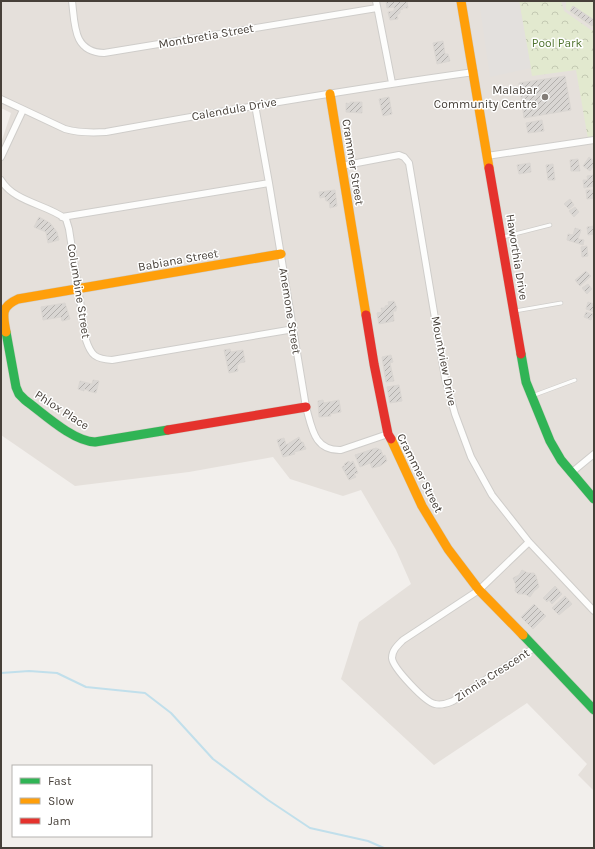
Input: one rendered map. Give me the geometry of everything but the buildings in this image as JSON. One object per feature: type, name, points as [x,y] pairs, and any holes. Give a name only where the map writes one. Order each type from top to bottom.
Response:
[{"type":"street","name":"Montbretia Street","points":[[72,1],[76,29],[80,42],[90,51],[96,53],[104,53],[377,4]]},
{"type":"street","name":"Haworthia Drive","points":[[462,1],[523,368],[531,396],[550,441],[561,460],[594,499]]},
{"type":"street","points":[[377,4],[392,83]]},
{"type":"street","name":"Calendula Drive","points":[[1,99],[65,129],[87,133],[106,132],[255,105],[392,83],[474,72]]},
{"type":"street","name":"Crammer Street","points":[[330,94],[375,371],[388,434],[422,506],[448,549],[479,590],[594,710]]},
{"type":"street","name":"Anemone Street","points":[[255,105],[306,407],[317,440],[322,446],[334,450],[341,450],[388,434]]},
{"type":"street","points":[[1,157],[23,110]]},
{"type":"street","points":[[487,156],[594,140]]},
{"type":"street","name":"Mountview Drive","points":[[341,166],[399,155],[404,157],[409,162],[445,378],[455,414],[471,457],[492,495],[529,542],[593,609]]},
{"type":"street","points":[[1,180],[6,188],[14,194],[62,217],[269,183]]},
{"type":"street","name":"Columbine Street","points":[[62,217],[66,219],[69,229],[89,350],[100,360],[112,360],[294,329]]},
{"type":"street","name":"Babiana Street","points":[[79,290],[281,254]]},
{"type":"street","name":"Phlox Place","points":[[79,290],[18,299],[9,303],[2,315],[16,387],[19,394],[25,400],[80,438],[86,441],[95,442],[306,407]]},
{"type":"street","points":[[571,473],[594,454]]},
{"type":"street","points":[[479,590],[529,542]]},
{"type":"street","name":"Zinnia Crescent","points":[[479,590],[403,640],[397,646],[392,656],[393,663],[398,671],[429,701],[435,704],[446,704],[534,648]]},
{"type":"lane","points":[[501,237],[550,225]]},
{"type":"lane","points":[[513,311],[561,303]]},
{"type":"lane","points":[[531,396],[575,380]]},
{"type":"shaded area","points":[[1,1],[594,1],[594,791],[578,775],[587,764],[527,703],[434,765],[341,679],[359,622],[411,584],[396,550],[361,490],[343,496],[290,479],[273,457],[189,472],[75,486],[1,435],[1,143],[11,113],[1,108]]},
{"type":"shaded area","points":[[479,1],[519,1],[531,68],[490,77]]},
{"type":"green space","name":"Pool Park","points":[[519,1],[561,1],[564,11],[591,30],[594,30],[594,138],[588,139],[576,70],[532,76]]},
{"type":"green space","points":[[566,1],[594,1],[594,28],[566,9]]},
{"type":"waterway","points":[[1,673],[29,671],[57,673],[86,687],[145,693],[171,713],[213,759],[268,800],[310,828],[368,841],[384,848]]},
{"type":"traffic: fast","points":[[6,332],[16,387],[19,394],[67,432],[77,437],[95,442],[168,430]]},
{"type":"traffic: fast","points":[[521,354],[526,382],[550,441],[561,460],[594,499]]},
{"type":"traffic: fast","points":[[523,635],[594,710]]},
{"type":"traffic: slow","points":[[461,1],[489,168]]},
{"type":"traffic: slow","points":[[330,94],[366,315]]},
{"type":"traffic: slow","points":[[6,332],[4,312],[8,305],[18,299],[281,254]]},
{"type":"traffic: slow","points":[[391,439],[422,506],[448,549],[479,590],[523,635]]},
{"type":"traffic: jam","points":[[489,168],[521,354]]},
{"type":"traffic: jam","points":[[366,315],[388,434],[391,439]]},
{"type":"traffic: jam","points":[[168,430],[306,407]]},
{"type":"place","name":"Malabar Community Centre","points":[[545,97]]}]
